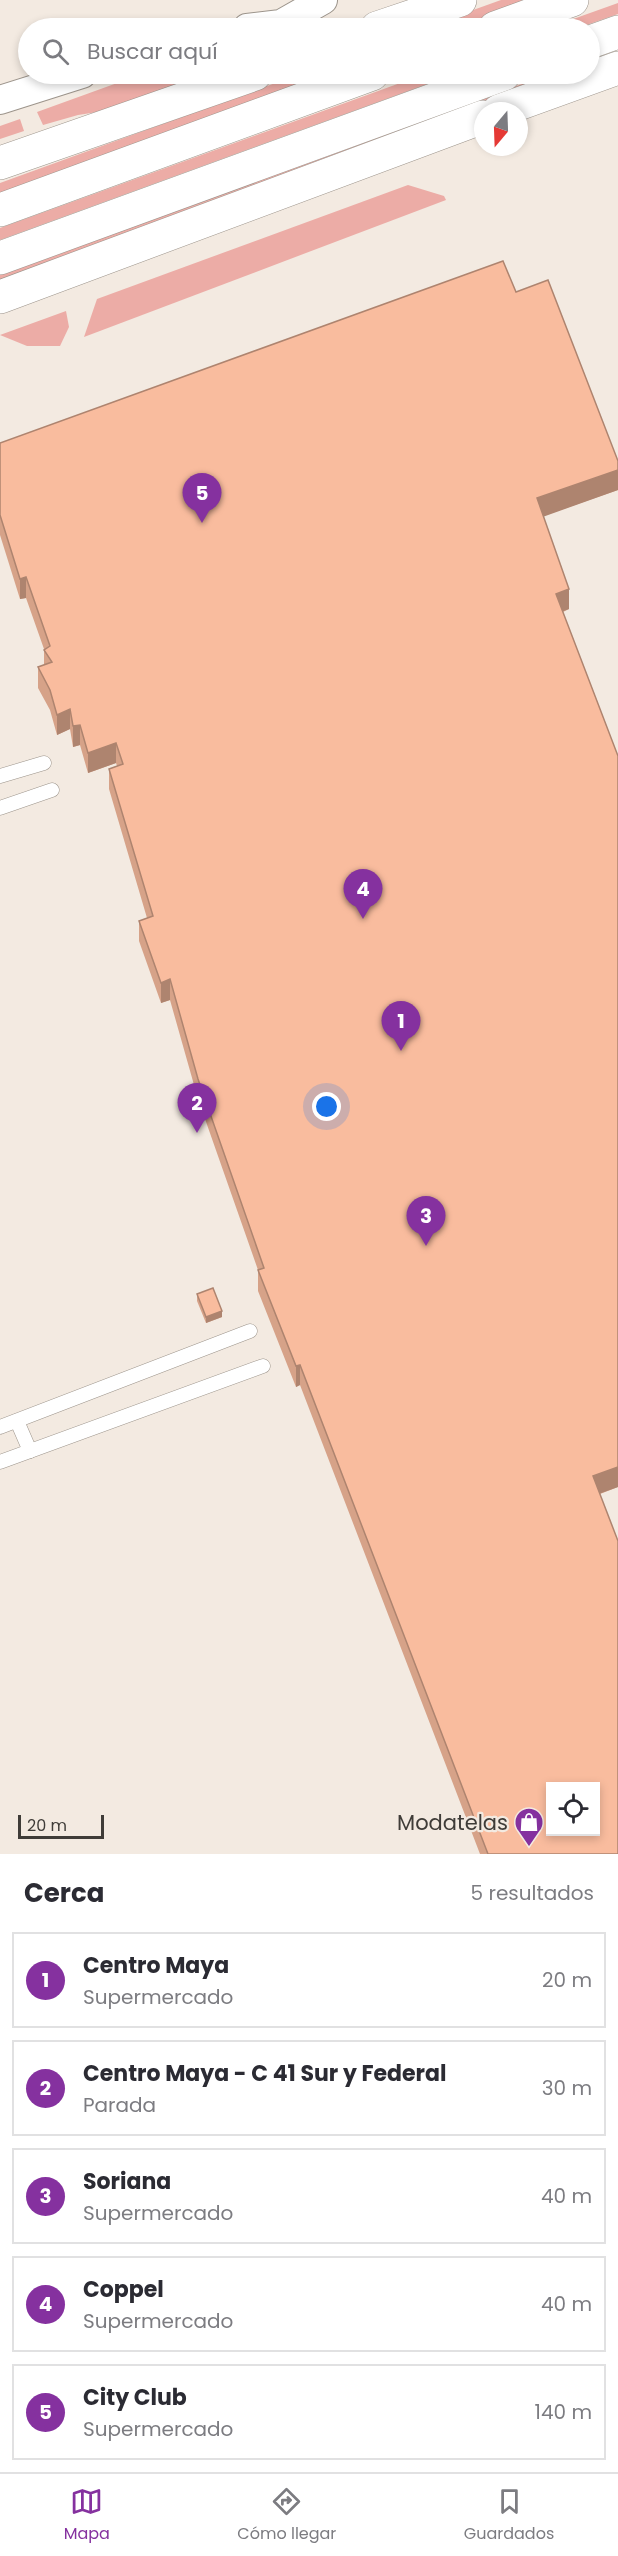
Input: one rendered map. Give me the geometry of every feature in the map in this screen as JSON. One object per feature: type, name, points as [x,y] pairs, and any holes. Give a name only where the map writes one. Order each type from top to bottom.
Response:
[{"type":"main road","points":[[391,16],[460,0]]},
{"type":"main road","points":[[522,18],[572,0]]},
{"type":"main road","points":[[600,38],[618,32]]},
{"type":"main road","points":[[600,75],[618,68]]},
{"type":"main road","points":[[0,163],[226,84]]},
{"type":"main road","points":[[0,210],[345,84]]},
{"type":"main road","points":[[0,258],[477,84]]},
{"type":"main road","points":[[524,102],[574,84]]},
{"type":"main road","points":[[0,297],[474,120]]},
{"type":"street","points":[[292,18],[323,0]]},
{"type":"street","points":[[0,100],[50,84]]},
{"type":"lane","points":[[0,776],[44,763]]},
{"type":"lane","points":[[0,808],[52,790]]},
{"type":"lane","points":[[0,1427],[250,1331]]},
{"type":"lane","points":[[0,1462],[263,1366]]},
{"type":"lane","points":[[17,1421],[30,1451]]},
{"type":"shaded area","points":[[501,0],[533,0],[483,18],[451,18]]},
{"type":"shaded area","points":[[618,3],[618,14],[600,20],[600,18],[576,18]]},
{"type":"shaded area","points":[[114,84],[177,84],[104,111],[78,115],[43,125],[37,112]]},
{"type":"shaded area","points":[[272,84],[305,84],[0,195],[0,183]]},
{"type":"shaded area","points":[[397,84],[428,84],[0,240],[0,228]]},
{"type":"shaded area","points":[[522,84],[544,84],[495,102],[474,102],[474,110],[0,282],[0,274]]},
{"type":"shaded area","points":[[20,119],[24,131],[0,139],[0,126]]},
{"type":"shaded area","points":[[408,185],[444,196],[446,200],[84,337],[97,299]]},
{"type":"shaded area","points":[[66,311],[69,327],[60,346],[27,346],[0,335]]},
{"type":"building","points":[[503,261],[516,292],[548,280],[618,461],[618,470],[537,498],[569,589],[556,594],[618,756],[618,1467],[593,1476],[618,1541],[618,1854],[488,1854],[300,1365],[296,1366],[258,1270],[264,1268],[198,1079],[170,979],[161,983],[139,921],[153,916],[109,769],[123,764],[116,743],[88,753],[80,725],[73,726],[70,709],[57,715],[50,690],[38,667],[52,662],[44,650],[50,646],[26,577],[20,579],[0,515],[0,443]]},
{"type":"building","points":[[213,1288],[222,1311],[206,1317],[197,1294]]},
{"type":"place","name":"City Club","points":[[202,523]]},
{"type":"place","name":"Coppel","points":[[363,919]]},
{"type":"place","name":"Centro Maya","points":[[401,1051]]},
{"type":"place","name":"Centro Maya - C 41 Sur y Federal","points":[[197,1133]]},
{"type":"place","name":"Soriana","points":[[426,1246]]},
{"type":"place","name":"Modatelas","points":[[529,1848]]}]
